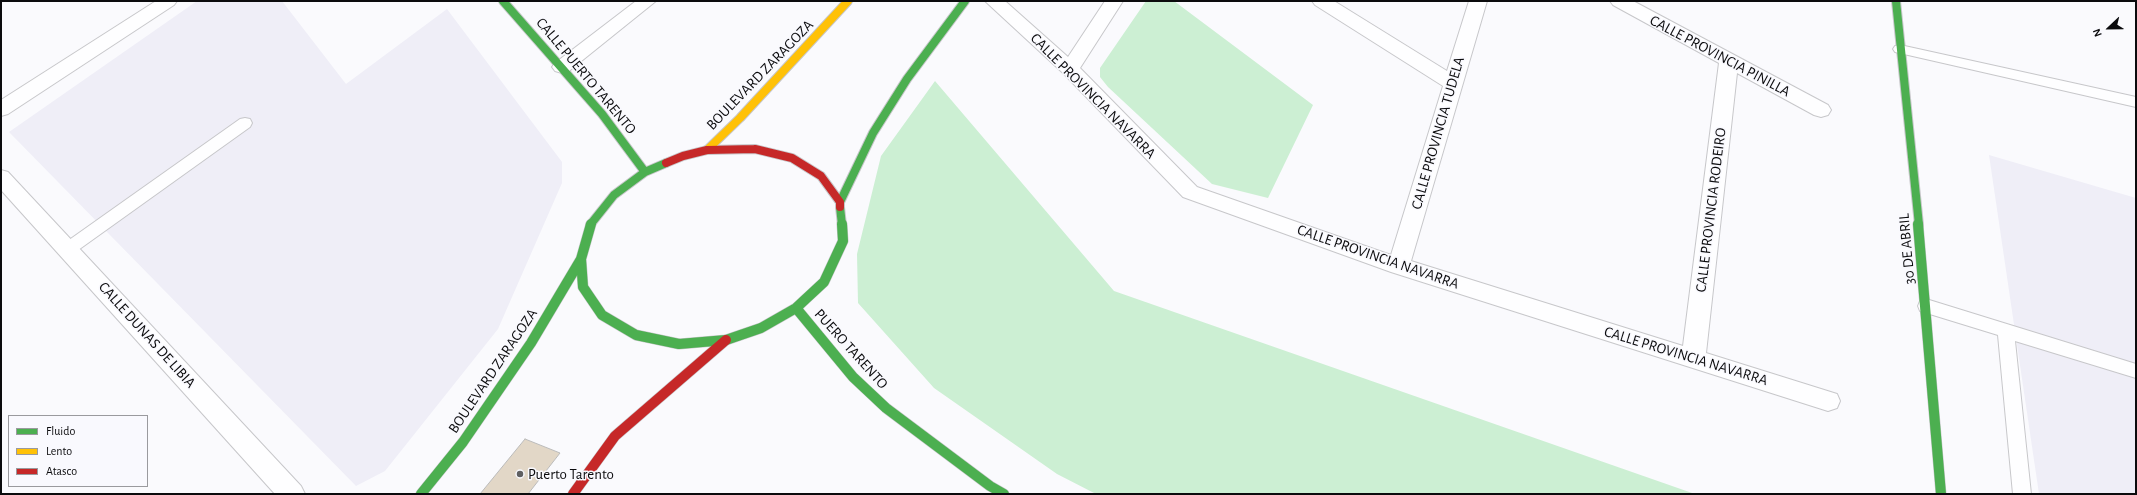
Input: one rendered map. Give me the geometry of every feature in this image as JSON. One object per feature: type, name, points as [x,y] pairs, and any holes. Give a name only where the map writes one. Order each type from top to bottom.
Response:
[{"type":"main road","name":"CALLE PUERTO TARENTO","points":[[503,1],[602,114],[645,172]]},
{"type":"main road","name":"BOULEVARD ZARAGOZA","points":[[707,150],[740,118],[848,1]]},
{"type":"main road","points":[[840,202],[821,176],[792,158],[755,149],[707,150],[682,156],[645,172],[614,195],[591,224],[581,259],[583,287],[602,315],[636,335],[679,344],[726,340],[761,328],[796,308],[824,282],[843,241],[840,202],[873,133],[907,79],[965,1]]},
{"type":"main road","name":"30 DE ABRIL","points":[[1896,1],[1926,306],[1940,494]]},
{"type":"main road","name":"BOULEVARD ZARAGOZA","points":[[421,494],[463,442],[531,343],[581,259]]},
{"type":"main road","name":"PUERO TARENTO","points":[[796,308],[853,377],[886,408],[993,491]]},
{"type":"main road","points":[[573,494],[615,436],[726,340]]},
{"type":"street","points":[[1,109],[168,1]]},
{"type":"street","points":[[562,67],[647,1]]},
{"type":"street","name":"CALLE PROVINCIA NAVARRA","points":[[994,1],[1070,69],[1190,192],[1399,266],[1828,401]]},
{"type":"street","points":[[1070,69],[1114,1]]},
{"type":"street","points":[[1320,1],[1452,83]]},
{"type":"street","name":"CALLE PROVINCIA TUDELA","points":[[1399,266],[1452,83],[1478,1]]},
{"type":"street","name":"CALLE PROVINCIA PINILLA","points":[[1619,1],[1821,110]]},
{"type":"street","name":"CALLE PROVINCIA RODEIRO","points":[[1693,359],[1729,60]]},
{"type":"street","name":"CALLE DUNAS DE LIBIA","points":[[1,177],[292,494]]},
{"type":"lane","points":[[1900,49],[2136,102]]},
{"type":"lane","points":[[68,249],[244,123]]},
{"type":"lane","points":[[1926,306],[2136,371]]},
{"type":"lane","points":[[2006,331],[2022,494]]},
{"type":"shaded area","points":[[197,1],[282,1],[346,84],[447,9],[562,162],[562,183],[498,329],[385,471],[356,486],[9,132]]},
{"type":"shaded area","points":[[1989,155],[2136,198],[2136,494],[2039,494]]},
{"type":"green space","points":[[1146,1],[1174,1],[1313,105],[1268,198],[1212,184],[1108,87],[1100,77],[1100,68]]},
{"type":"green space","points":[[935,81],[1114,291],[1695,494],[1096,494],[1057,474],[934,388],[858,303],[857,254],[881,156]]},
{"type":"building","name":"Puerto Tarento","points":[[525,439],[560,453],[528,494],[480,494]]},
{"type":"traffic: fast","points":[[503,1],[602,114],[645,172]]},
{"type":"traffic: fast","points":[[840,202],[873,133],[907,79],[965,1]]},
{"type":"traffic: fast","points":[[1896,1],[1919,230],[1941,494]]},
{"type":"traffic: fast","points":[[666,163],[645,172],[614,195],[591,223],[581,259],[583,287],[602,315],[636,335],[679,344],[726,340],[761,328],[796,308],[824,282],[843,241],[840,207]]},
{"type":"traffic: fast","points":[[421,494],[463,442],[531,343],[581,259]]},
{"type":"traffic: fast","points":[[796,308],[853,377],[886,408],[990,486],[1004,494]]},
{"type":"traffic: slow","points":[[707,150],[740,118],[848,1]]},
{"type":"traffic: jam","points":[[755,149],[792,158],[821,176],[840,202],[840,207]]},
{"type":"traffic: jam","points":[[666,163],[683,156],[707,150],[755,149]]},
{"type":"traffic: jam","points":[[573,494],[615,436],[726,340]]},
{"type":"place","name":"Puerto Tarento","points":[[520,474]]}]
